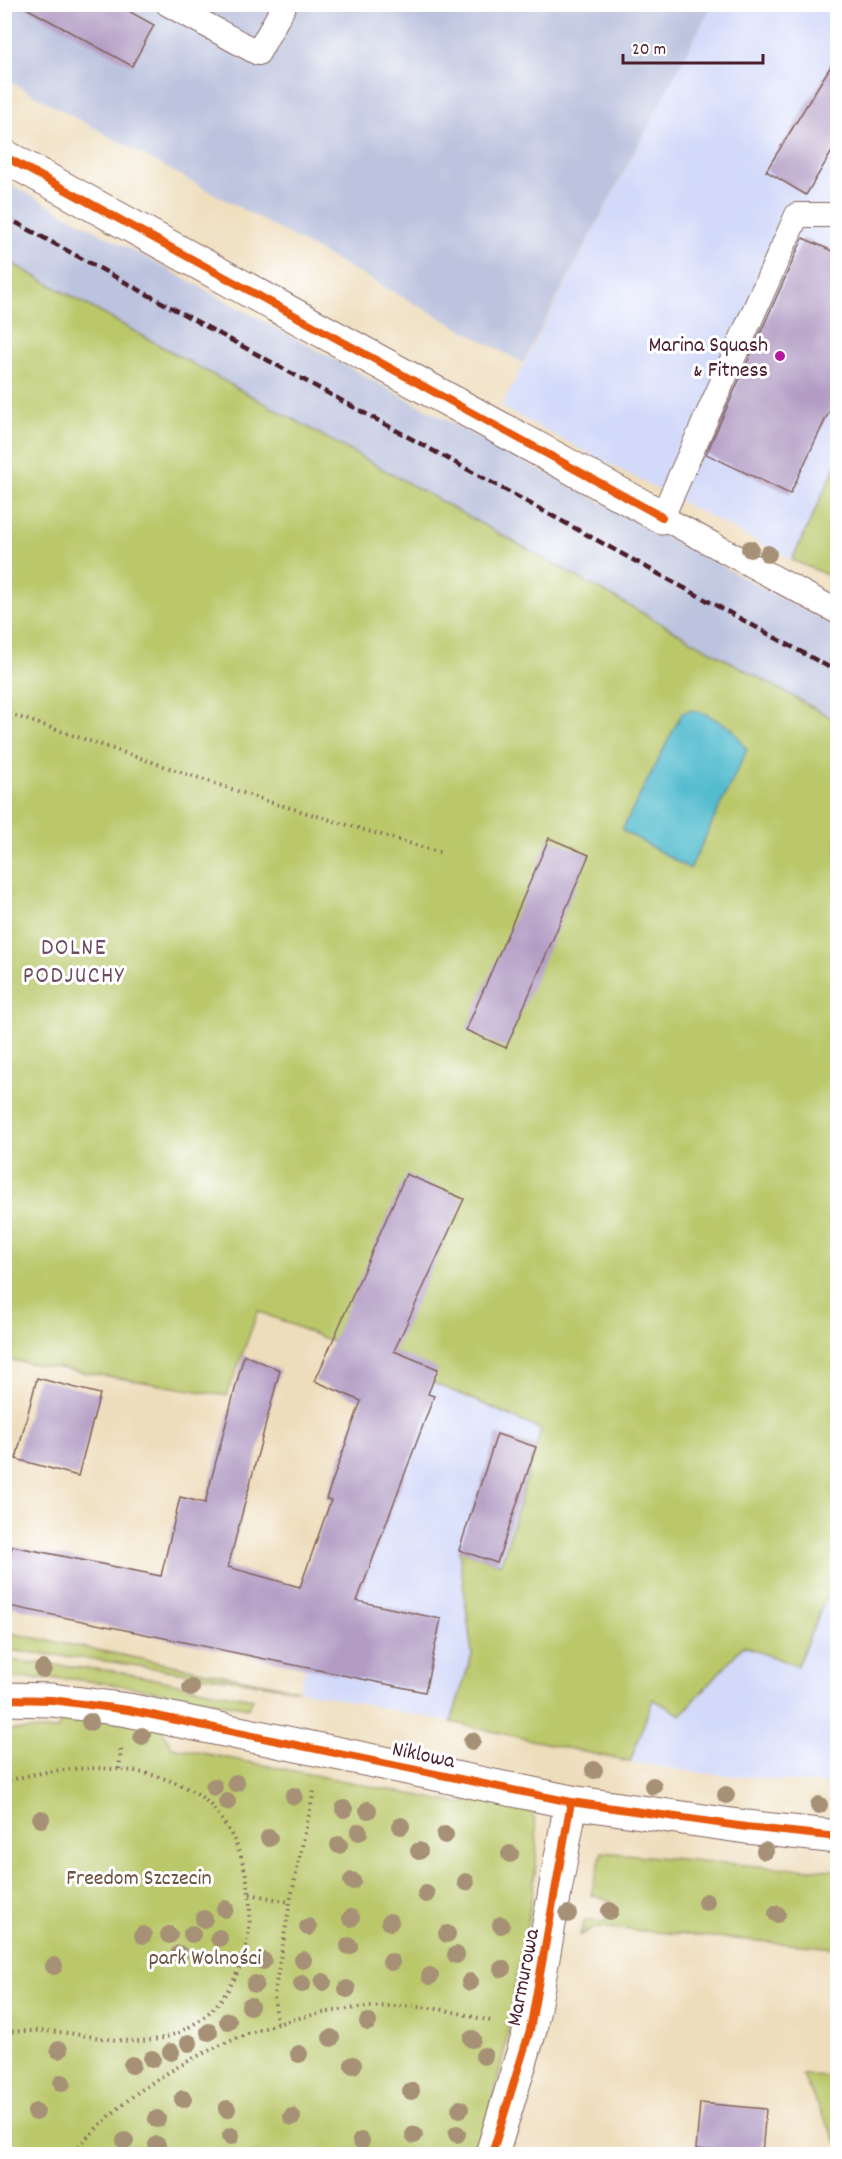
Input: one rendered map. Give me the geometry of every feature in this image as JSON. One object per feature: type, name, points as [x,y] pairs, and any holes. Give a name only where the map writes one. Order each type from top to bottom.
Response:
[{"type":"street","points":[[4,156],[662,518]]},
{"type":"street","name":"Niklowa","points":[[4,1699],[52,1700],[128,1710],[571,1802],[723,1824],[837,1837]]},
{"type":"street","name":"Marmurowa","points":[[492,2154],[530,2030],[571,1802]]},
{"type":"lane","points":[[168,4],[258,53],[285,4]]},
{"type":"lane","points":[[837,214],[797,215],[662,518],[837,612]]},
{"type":"path","points":[[4,712],[270,802],[442,853]]},
{"type":"path","points":[[119,1769],[121,1744]]},
{"type":"path","points":[[277,2023],[274,1995],[290,1902],[321,1750]]},
{"type":"path","points":[[4,1782],[30,1774],[60,1769],[119,1769],[157,1776],[195,1792],[222,1818],[241,1854],[250,1894],[250,1919],[241,1966],[221,2001],[199,2022],[174,2035],[140,2042],[57,2032],[4,2032]]},
{"type":"path","points":[[250,1894],[290,1902]]},
{"type":"path","points":[[70,2154],[136,2094],[175,2069],[227,2042],[277,2023],[337,2011],[394,2006],[438,2009],[530,2030]]},
{"type":"shaded area","points":[[4,5],[712,5],[523,363],[5,79]]},
{"type":"shaded area","points":[[712,5],[837,5],[837,463],[792,560],[501,407]]},
{"type":"shaded area","points":[[4,181],[487,442],[837,627],[837,721],[5,259]]},
{"type":"shaded area","points":[[406,1372],[542,1430],[451,1722],[299,1690],[327,1591]]},
{"type":"shaded area","points":[[837,1572],[837,1785],[700,1773],[630,1762],[653,1699],[681,1715],[743,1646],[797,1665]]},
{"type":"green space","points":[[4,259],[837,721],[837,1572],[797,1666],[743,1646],[681,1715],[653,1699],[630,1762],[451,1722],[472,1655],[459,1550],[501,1564],[541,1430],[470,1398],[258,1311],[227,1396],[5,1359]]},
{"type":"green space","points":[[837,463],[838,579],[792,560]]},
{"type":"green space","points":[[5,1632],[299,1690],[92,1659],[5,1650]]},
{"type":"green space","points":[[5,1660],[114,1671],[253,1699],[248,1708],[73,1679],[8,1678],[5,1676]]},
{"type":"green space","name":"park Wolności","points":[[67,1714],[161,1727],[172,1747],[461,1804],[481,1792],[515,1801],[531,1812],[536,1827],[537,1848],[531,1902],[503,2058],[476,2154],[5,2154],[4,1730],[56,1730]]},
{"type":"green space","points":[[602,1852],[768,1867],[837,1870],[837,1948],[598,1927],[580,1935],[585,1920],[604,1922],[611,1901],[591,1895]]},
{"type":"green space","points":[[802,2075],[837,2076],[837,2142]]},
{"type":"water","points":[[691,710],[704,713],[733,729],[747,750],[690,869],[622,830],[682,713]]},
{"type":"building","points":[[19,4],[116,4],[154,25],[132,66]]},
{"type":"building","points":[[837,56],[837,143],[806,195],[766,171]]},
{"type":"building","points":[[803,238],[837,253],[837,395],[790,494],[706,454]]},
{"type":"building","points":[[549,838],[589,855],[506,1048],[466,1030]]},
{"type":"building","points":[[406,1174],[464,1199],[394,1351],[438,1369],[428,1394],[434,1396],[357,1601],[441,1619],[425,1692],[4,1605],[4,1585],[12,1546],[161,1576],[180,1497],[205,1503],[244,1355],[280,1370],[228,1567],[300,1587],[331,1500],[326,1499],[361,1401],[315,1381]]},
{"type":"building","points":[[37,1378],[100,1394],[78,1476],[16,1459]]},
{"type":"building","points":[[497,1434],[536,1447],[497,1563],[459,1550]]},
{"type":"building","points":[[700,2103],[766,2109],[762,2154],[719,2154],[719,2151],[696,2149]]},
{"type":"railway","points":[[4,216],[838,672]]},
{"type":"cycle path","points":[[4,156],[662,517]]},
{"type":"cycle path","points":[[4,1699],[52,1700],[128,1710],[571,1802],[746,1827],[838,1837]]},
{"type":"cycle path","points":[[492,2154],[530,2030],[571,1802]]},
{"type":"place","name":"Marina Squash & Fitness","points":[[780,356]]},
{"type":"district","name":"DOLNE PODJUCHY","points":[[74,960]]},
{"type":"park label","name":"Freedom Szczecin","points":[[139,1876]]}]
